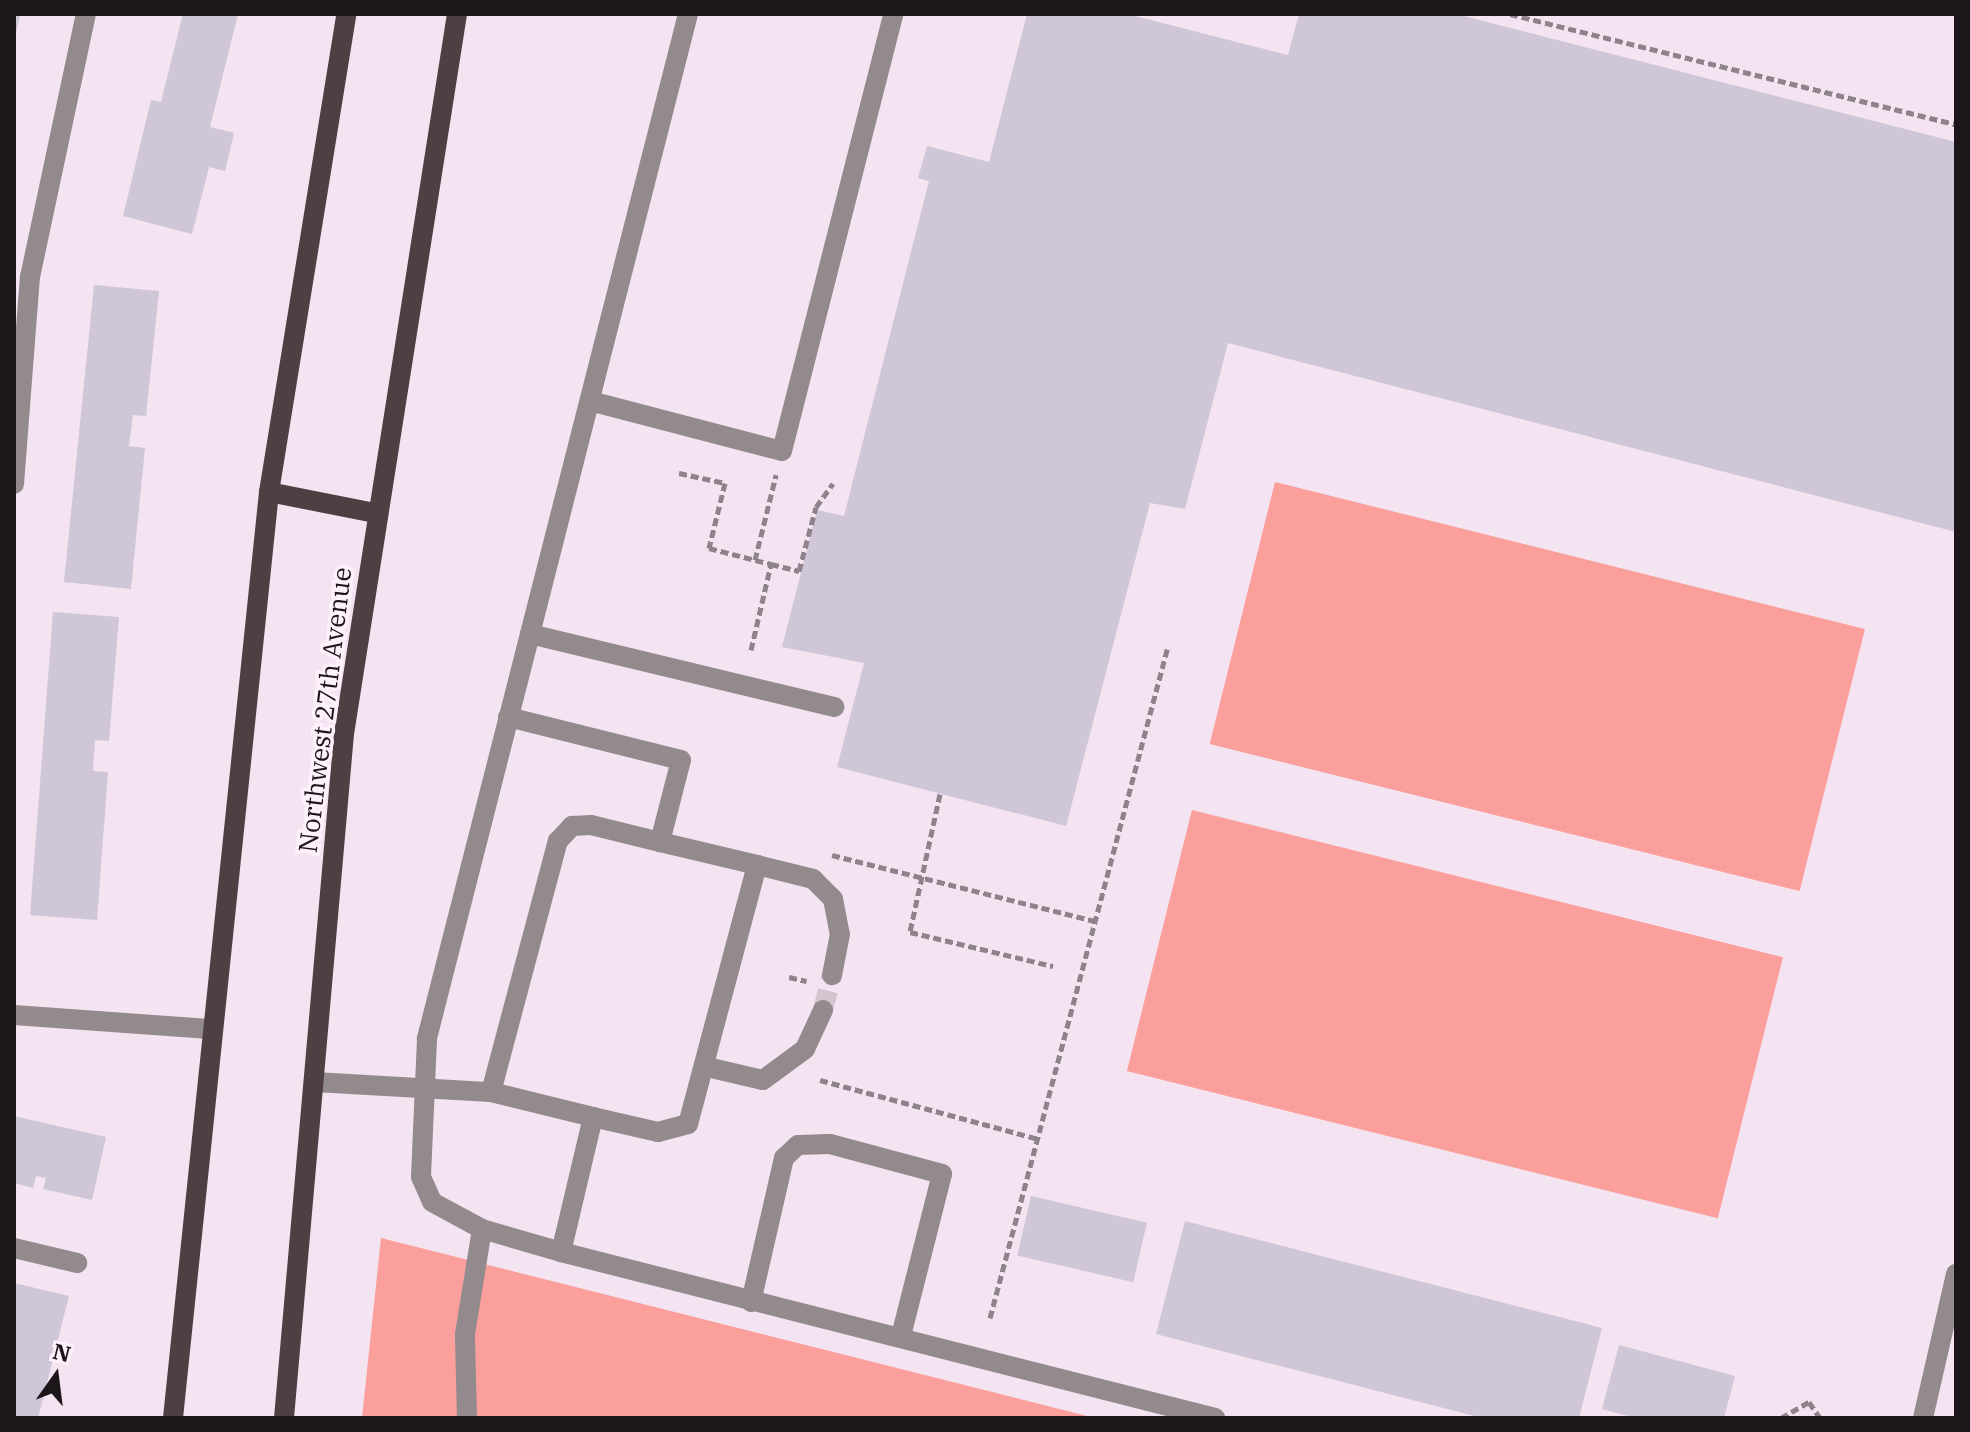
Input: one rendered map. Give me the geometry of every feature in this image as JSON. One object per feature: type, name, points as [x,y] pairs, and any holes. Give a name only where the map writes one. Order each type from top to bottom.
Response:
[{"type":"main road","points":[[173,1418],[210,1029],[269,492],[346,14]]},
{"type":"main road","name":"Northwest 27th Avenue","points":[[284,1418],[344,734],[375,513],[457,14]]},
{"type":"main road","points":[[269,492],[375,513]]},
{"type":"street","points":[[14,484],[30,277],[86,14]]},
{"type":"street","points":[[688,14],[427,1039],[422,1088],[421,1177],[432,1202],[482,1229],[751,1302],[901,1336],[1215,1418]]},
{"type":"street","points":[[590,401],[782,451],[893,14]]},
{"type":"street","points":[[530,634],[834,707]]},
{"type":"street","points":[[508,717],[681,760],[660,842]]},
{"type":"street","points":[[491,1092],[558,841],[572,826],[591,825],[813,879],[833,899],[840,934],[832,975]]},
{"type":"street","points":[[315,1082],[491,1092],[658,1132],[688,1124],[707,1067],[757,865]]},
{"type":"street","points":[[707,1067],[763,1080],[805,1049],[823,1010]]},
{"type":"street","points":[[14,1015],[210,1029]]},
{"type":"street","points":[[561,1252],[593,1117]]},
{"type":"street","points":[[751,1302],[784,1158],[798,1145],[830,1144],[942,1174],[901,1336]]},
{"type":"street","points":[[467,1418],[465,1334],[482,1229]]},
{"type":"street","points":[[14,1248],[77,1263]]},
{"type":"street","points":[[1923,1418],[1956,1274]]},
{"type":"path","points":[[1510,14],[1956,124]]},
{"type":"path","points":[[755,560],[782,451]]},
{"type":"path","points":[[679,473],[725,483],[709,548],[799,571],[816,507],[833,484]]},
{"type":"path","points":[[751,650],[771,564]]},
{"type":"path","points":[[990,1318],[1098,922],[1168,646]]},
{"type":"path","points":[[940,794],[910,932],[1053,966]]},
{"type":"path","points":[[819,852],[1098,922]]},
{"type":"path","points":[[820,1080],[1038,1139]]},
{"type":"path","points":[[1781,1418],[1809,1402],[1820,1418]]},
{"type":"shaded area","points":[[1275,482],[1865,629],[1800,891],[1210,744]]},
{"type":"shaded area","points":[[1192,810],[1783,957],[1718,1218],[1127,1071]]},
{"type":"shaded area","points":[[381,1238],[1095,1418],[362,1418]]},
{"type":"building","points":[[14,14],[29,14],[20,16],[15,37]]},
{"type":"building","points":[[183,14],[238,14],[210,127],[234,133],[225,171],[209,167],[192,234],[123,216],[151,100],[161,102]]},
{"type":"building","points":[[1027,14],[1127,14],[1288,55],[1299,14],[1456,14],[1956,142],[1956,532],[1228,343],[1185,509],[1150,503],[1066,826],[837,767],[864,663],[782,647],[817,510],[844,516],[929,181],[918,178],[927,146],[989,162]]},
{"type":"building","points":[[94,285],[159,291],[146,416],[133,415],[129,446],[145,448],[131,589],[64,582]]},
{"type":"building","points":[[53,612],[119,617],[109,741],[95,740],[93,771],[108,772],[97,920],[30,915]]},
{"type":"building","points":[[14,1116],[106,1137],[92,1200],[43,1189],[46,1178],[36,1176],[33,1188],[14,1183]]},
{"type":"building","points":[[1031,1196],[1147,1223],[1133,1282],[1017,1255]]},
{"type":"building","points":[[1185,1221],[1602,1328],[1579,1418],[1482,1418],[1156,1334]]},
{"type":"building","points":[[14,1283],[69,1296],[38,1418],[14,1418]]},
{"type":"building","points":[[1619,1345],[1735,1376],[1724,1418],[1636,1418],[1602,1409]]},
{"type":"tunnel","points":[[823,1010],[832,975]]}]
